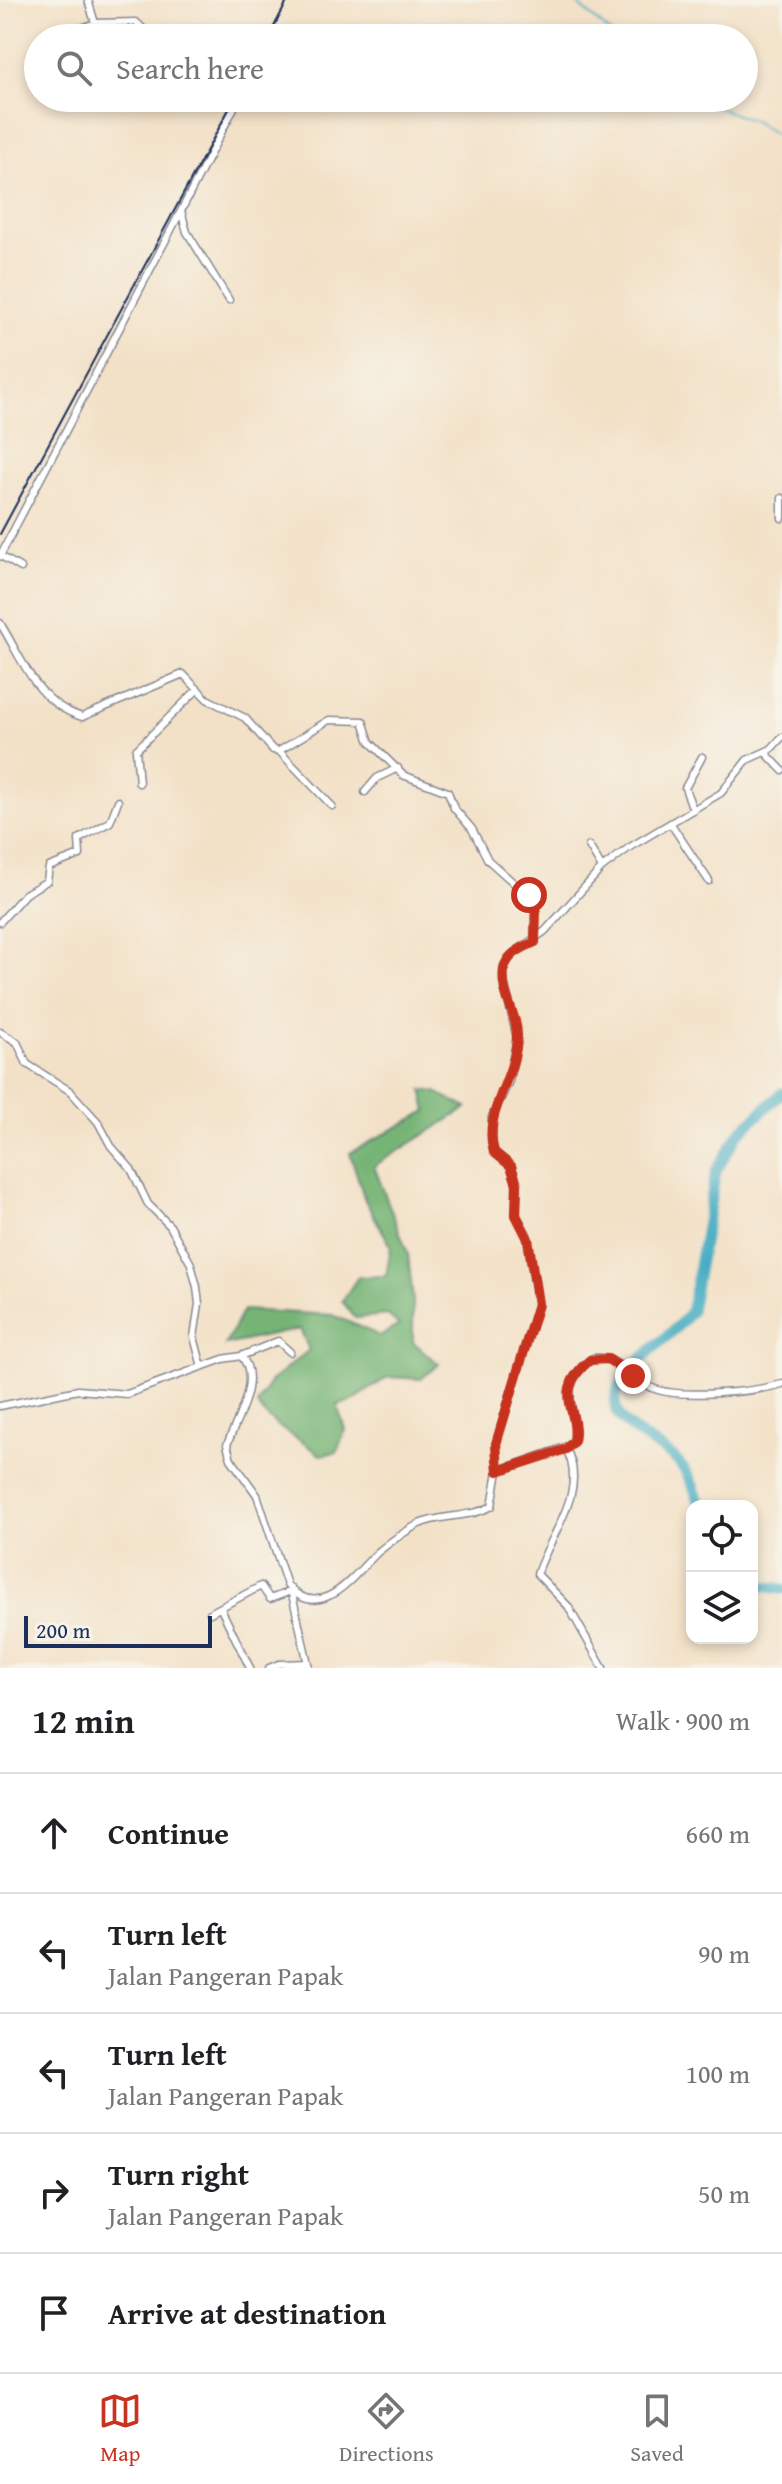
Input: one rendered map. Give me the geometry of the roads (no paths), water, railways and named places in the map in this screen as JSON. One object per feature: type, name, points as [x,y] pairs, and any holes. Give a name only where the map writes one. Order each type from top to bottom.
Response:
[{"type":"street","points":[[88,0],[95,23],[138,24]]},
{"type":"street","points":[[21,568],[0,556],[232,112]]},
{"type":"street","points":[[181,211],[187,232],[229,300]]},
{"type":"street","points":[[782,498],[782,518]]},
{"type":"street","points":[[0,623],[28,677],[77,716],[93,715],[179,675],[189,677],[212,703],[245,718],[264,744],[279,751],[332,806]]},
{"type":"street","points":[[139,783],[136,750],[198,689]]},
{"type":"street","points":[[279,751],[329,720],[361,720],[373,746],[398,768],[415,782],[448,792],[454,808],[472,829],[488,860],[535,902],[535,942]]},
{"type":"street","points":[[210,1613],[261,1586],[270,1599],[291,1590],[309,1598],[329,1595],[350,1584],[371,1559],[401,1534],[427,1521],[487,1508],[495,1502],[498,1471],[496,1444],[538,1304],[528,1239],[516,1215],[517,1184],[511,1166],[494,1152],[491,1123],[513,1070],[517,1038],[504,982],[504,966],[513,954],[535,942],[602,868],[630,847],[726,788],[750,757],[765,752],[782,737]]},
{"type":"street","points":[[765,752],[782,770]]},
{"type":"street","points":[[693,810],[685,788],[702,757]]},
{"type":"street","points":[[365,792],[377,778],[398,768]]},
{"type":"street","points":[[0,922],[25,894],[47,881],[49,867],[80,855],[78,840],[110,822],[118,801]]},
{"type":"street","points":[[671,824],[709,881]]},
{"type":"street","points":[[589,846],[602,868]]},
{"type":"street","points":[[0,1032],[17,1042],[27,1064],[70,1091],[98,1122],[113,1149],[131,1169],[148,1204],[170,1226],[191,1264],[197,1287],[199,1304],[194,1337],[202,1367]]},
{"type":"street","points":[[0,1406],[78,1390],[127,1394],[278,1341],[290,1352]]},
{"type":"street","points":[[237,1356],[250,1367],[250,1383],[227,1450],[257,1495],[284,1578],[291,1590],[309,1666],[279,1664],[269,1668]]},
{"type":"street","points":[[498,1471],[566,1449],[575,1438],[568,1405],[579,1370],[597,1357],[666,1392],[743,1391],[782,1384]]},
{"type":"street","points":[[566,1449],[576,1469],[573,1486],[537,1574],[568,1606],[603,1668]]},
{"type":"street","points":[[221,1609],[250,1668]]},
{"type":"waterway","points":[[573,0],[600,24]]},
{"type":"waterway","points":[[729,112],[754,121],[782,138]]},
{"type":"waterway","points":[[698,1500],[679,1463],[621,1418],[616,1408],[616,1396],[630,1372],[691,1311],[716,1171],[739,1133],[782,1093]]},
{"type":"waterway","points":[[758,1585],[782,1589]]},
{"type":"railway","points":[[275,24],[288,0]]},
{"type":"railway","points":[[0,534],[227,112]]}]
